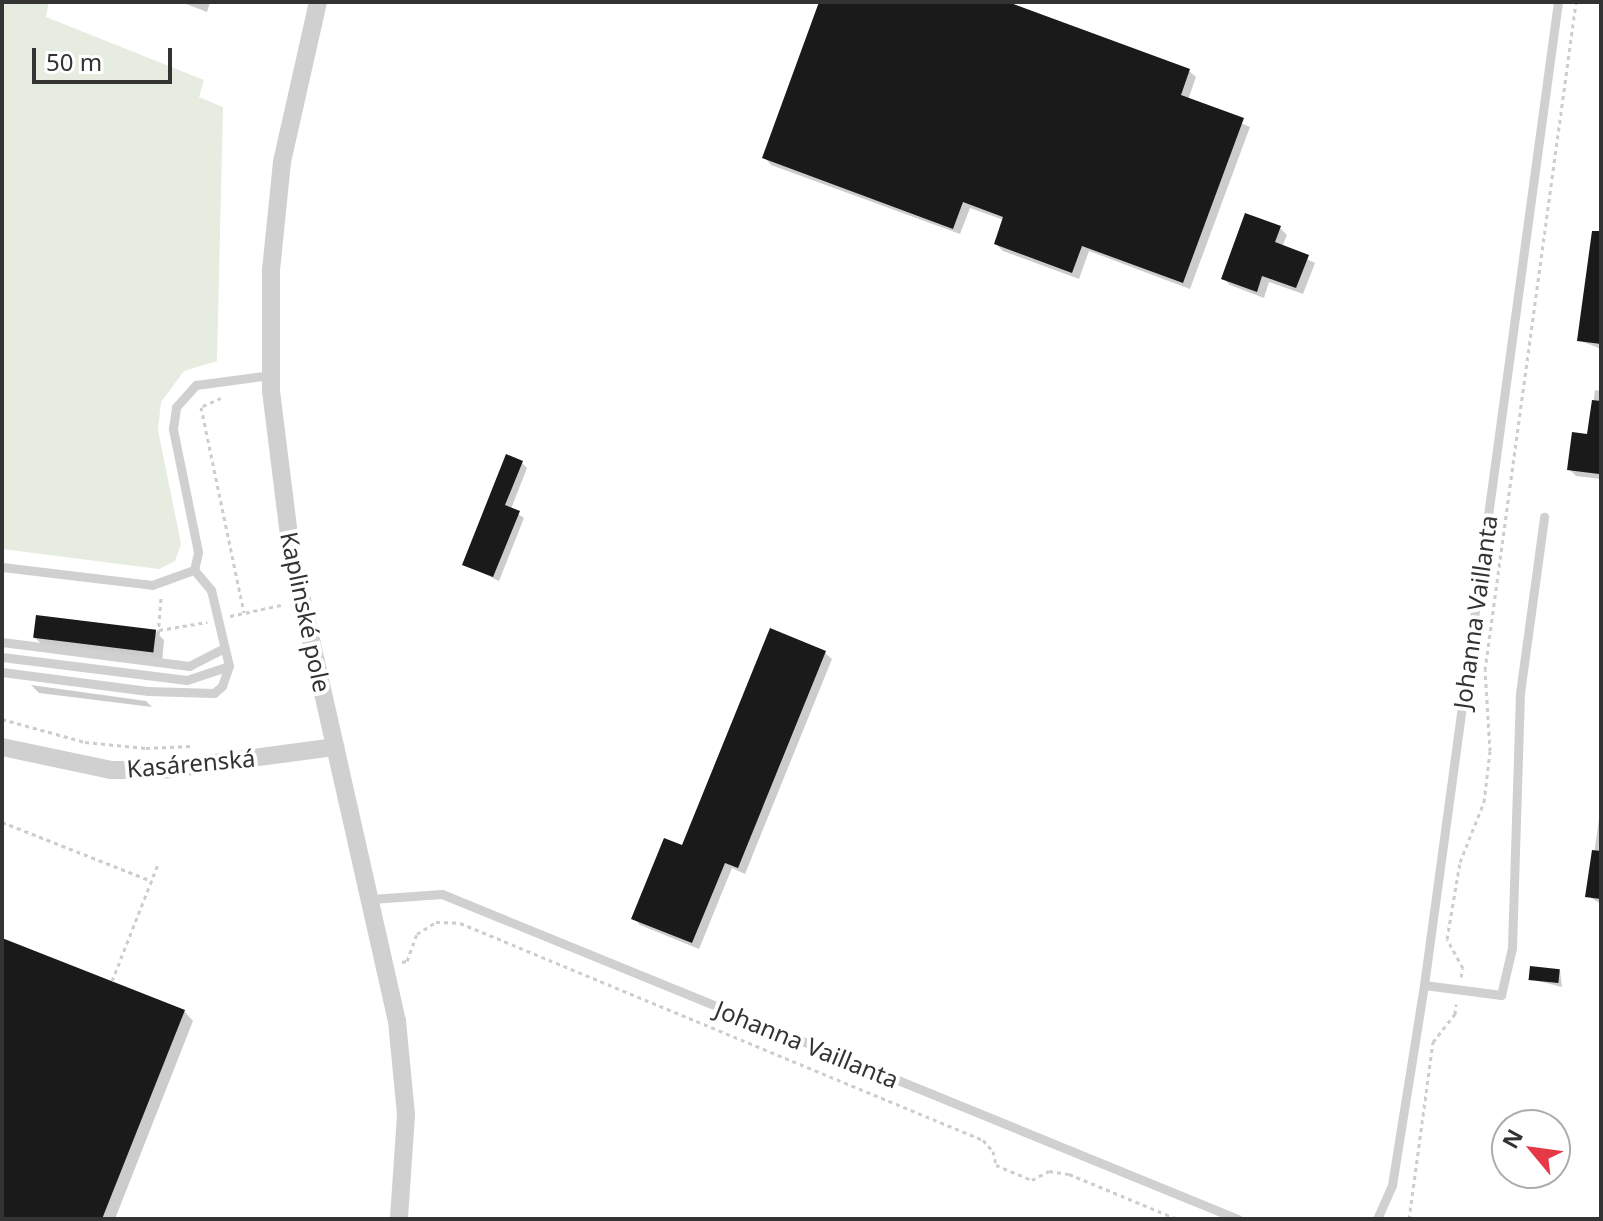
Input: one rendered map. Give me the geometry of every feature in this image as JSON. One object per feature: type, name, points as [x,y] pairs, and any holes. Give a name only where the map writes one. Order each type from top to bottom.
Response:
[{"type":"street","name":"Kaplinské pole","points":[[318,2],[282,162],[271,271],[271,375],[291,551],[385,966],[406,1115],[399,1219]]},
{"type":"street","name":"Kasárenská","points":[[2,747],[111,770],[162,770],[335,747]]},
{"type":"lane","name":"Johanna Vaillanta","points":[[1377,1219],[1392,1185],[1424,985],[1558,2]]},
{"type":"lane","points":[[2,567],[160,584],[194,570],[199,555],[173,429],[176,407],[196,385],[271,375]]},
{"type":"lane","points":[[1424,985],[1501,995],[1512,948],[1520,693],[1544,517]]},
{"type":"lane","points":[[2,672],[204,696],[222,686],[229,666],[211,590],[194,570]]},
{"type":"lane","points":[[2,642],[189,666],[224,648]]},
{"type":"lane","points":[[2,657],[187,680],[229,666]]},
{"type":"lane","name":"Johanna Vaillanta","points":[[371,899],[442,894],[1238,1219]]},
{"type":"path","points":[[1409,1219],[1433,1042],[1455,1014],[1463,968],[1447,939],[1460,862],[1484,802],[1490,751],[1485,670],[1576,2]]},
{"type":"path","points":[[221,398],[201,407],[246,612],[281,605]]},
{"type":"path","points":[[156,662],[160,584]]},
{"type":"path","points":[[2,719],[85,742],[146,748],[202,746]]},
{"type":"path","points":[[2,822],[152,881]]},
{"type":"path","points":[[112,981],[158,864]]},
{"type":"path","points":[[385,966],[407,961],[417,934],[436,922],[460,923],[983,1140],[993,1151],[996,1165],[1032,1180],[1049,1171],[1069,1174],[1177,1219]]},
{"type":"shaded area","points":[[2,2],[49,2],[46,17],[204,80],[199,97],[223,107],[217,361],[184,371],[161,402],[158,430],[181,544],[175,561],[159,569],[2,549]]},
{"type":"building","points":[[819,2],[1008,2],[1190,69],[1181,95],[1244,118],[1183,283],[1082,246],[1072,273],[994,244],[1003,217],[963,202],[953,229],[762,158]]},
{"type":"building","points":[[1245,213],[1281,226],[1275,242],[1309,255],[1296,288],[1262,276],[1257,292],[1221,279]]},
{"type":"building","points":[[1592,231],[1601,231],[1601,344],[1577,341]]},
{"type":"building","points":[[1592,400],[1601,401],[1599,474],[1567,470],[1572,432],[1587,434]]},
{"type":"building","points":[[506,454],[523,461],[505,505],[520,511],[493,577],[462,565]]},
{"type":"building","points":[[36,615],[156,630],[153,653],[33,638]]},
{"type":"building","points":[[770,628],[826,651],[738,868],[725,863],[692,943],[631,919],[664,838],[682,845]]},
{"type":"building","points":[[1592,850],[1601,851],[1601,899],[1585,897]]},
{"type":"building","points":[[2,938],[185,1010],[102,1219],[2,1219]]},
{"type":"building","points":[[1530,966],[1560,969],[1558,983],[1529,980]]}]
